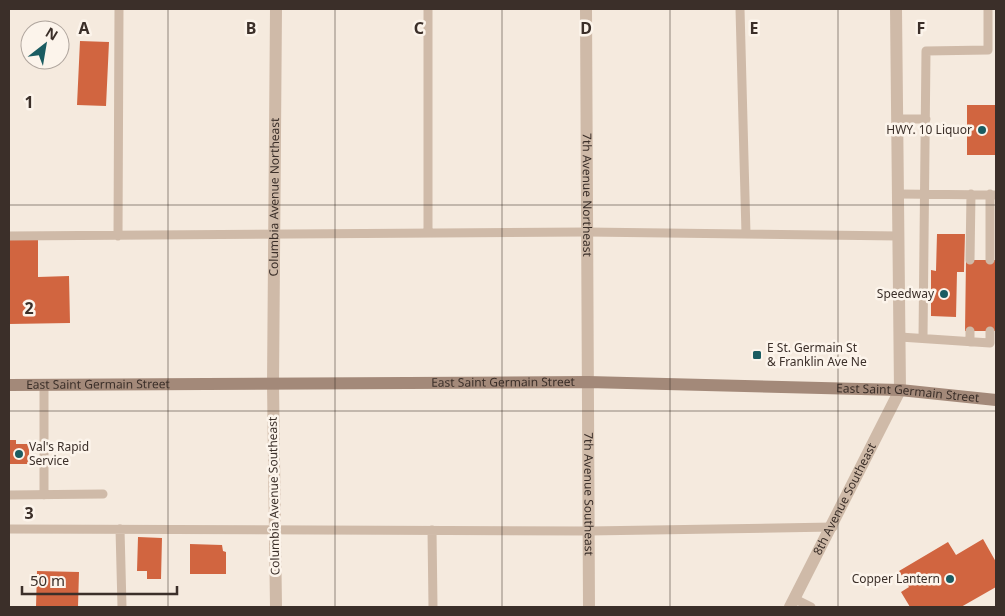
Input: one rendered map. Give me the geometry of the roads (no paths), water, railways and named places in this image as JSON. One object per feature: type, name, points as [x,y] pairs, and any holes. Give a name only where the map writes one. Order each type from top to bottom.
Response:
[{"type":"main road","name":"East Saint Germain Street","points":[[9,385],[588,382],[900,390],[996,400]]},
{"type":"street","name":"Columbia Avenue Northeast","points":[[273,384],[276,9]]},
{"type":"street","name":"7th Avenue Northeast","points":[[586,9],[588,382]]},
{"type":"street","points":[[896,9],[900,390]]},
{"type":"street","name":"7th Avenue Southeast","points":[[588,382],[589,607]]},
{"type":"street","name":"Columbia Avenue Southeast","points":[[273,384],[276,607]]},
{"type":"street","name":"8th Avenue Southeast","points":[[792,603],[833,527],[900,390]]},
{"type":"lane","points":[[118,236],[119,9]]},
{"type":"lane","points":[[428,9],[428,234]]},
{"type":"lane","points":[[740,9],[746,234]]},
{"type":"lane","points":[[923,338],[926,51],[988,50],[988,9]]},
{"type":"lane","points":[[897,119],[926,119]]},
{"type":"lane","points":[[898,194],[993,195],[990,260]]},
{"type":"lane","points":[[970,194],[970,260]]},
{"type":"lane","points":[[9,236],[587,232],[899,236]]},
{"type":"lane","points":[[970,331],[970,342]]},
{"type":"lane","points":[[900,337],[993,344],[990,331]]},
{"type":"lane","points":[[44,385],[44,495]]},
{"type":"lane","points":[[9,495],[103,494]]},
{"type":"lane","points":[[9,529],[589,531],[833,527]]},
{"type":"lane","points":[[120,529],[122,607]]},
{"type":"lane","points":[[432,530],[433,607]]},
{"type":"lane","points":[[792,603],[811,607]]},
{"type":"place","name":"HWY. 10 Liquor","points":[[982,130]]},
{"type":"place","name":"Speedway","points":[[944,294]]},
{"type":"place","name":"E St. Germain St & Franklin Ave Ne","points":[[757,355]]},
{"type":"place","name":"Val's Rapid Service","points":[[19,454]]},
{"type":"place","name":"Copper Lantern","points":[[950,579]]}]
